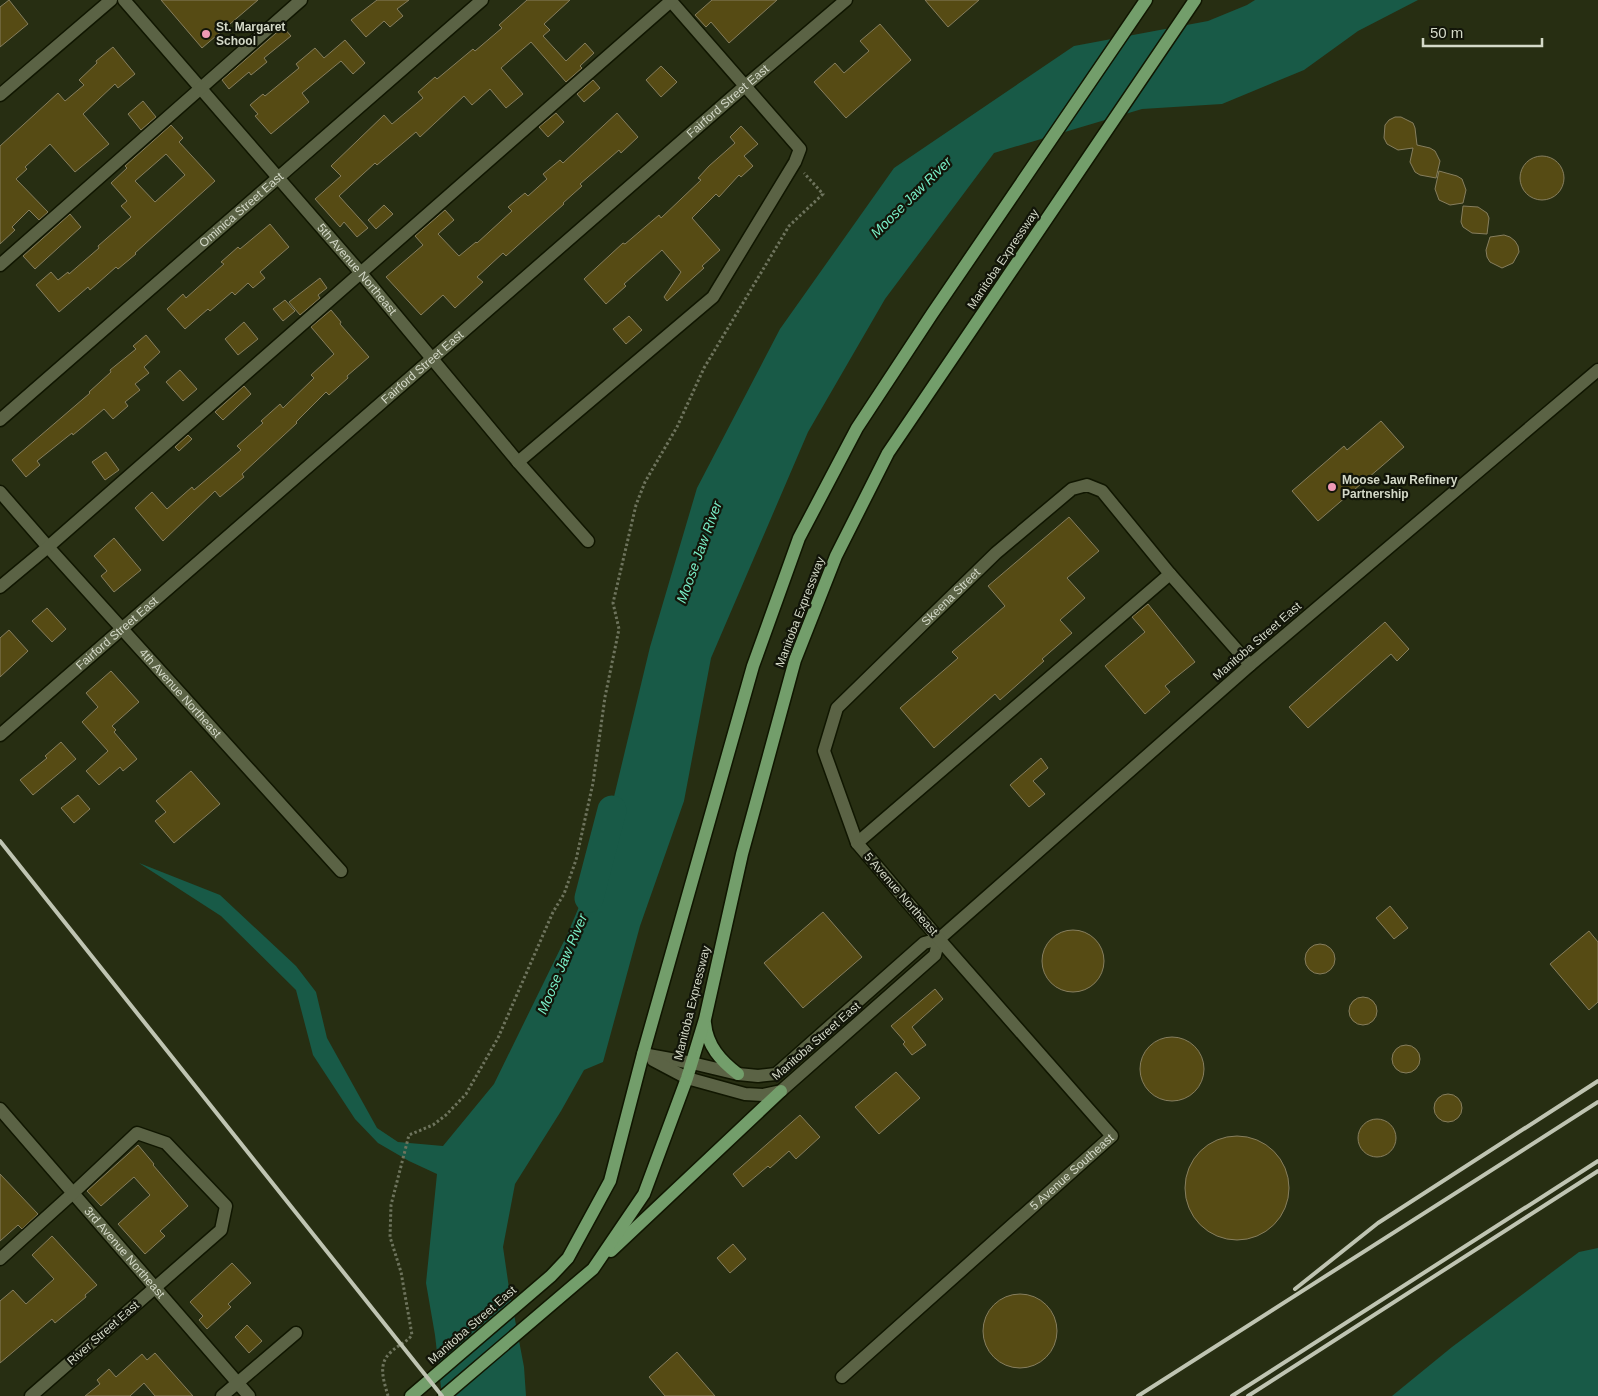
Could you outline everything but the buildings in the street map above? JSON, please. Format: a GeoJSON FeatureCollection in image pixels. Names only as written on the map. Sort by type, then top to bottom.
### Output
{"type":"FeatureCollection","features":[{"type":"Feature","properties":{"kind":"main road","name":"Manitoba Expressway"},"geometry":{"type":"LineString","coordinates":[[444,1396],[593,1269],[644,1194],[687,1078],[705,1019],[742,854],[795,660],[836,556],[888,453],[1195,0]]}},
{"type":"Feature","properties":{"kind":"main road","name":"Manitoba Expressway"},"geometry":{"type":"LineString","coordinates":[[551,1276],[568,1258],[610,1181],[643,1054],[753,666],[799,538],[857,428],[932,314],[1145,1]]}},
{"type":"Feature","properties":{"kind":"main road"},"geometry":{"type":"LineString","coordinates":[[705,1019],[706,1033],[712,1047],[726,1065],[738,1074]]}},
{"type":"Feature","properties":{"kind":"main road"},"geometry":{"type":"LineString","coordinates":[[593,1269],[781,1091]]}},
{"type":"Feature","properties":{"kind":"main road","name":"Manitoba Street East"},"geometry":{"type":"LineString","coordinates":[[411,1396],[551,1276]]}},
{"type":"Feature","properties":{"kind":"street"},"geometry":{"type":"LineString","coordinates":[[0,95],[111,0]]}},
{"type":"Feature","properties":{"kind":"street","name":"5th Avenue Northeast"},"geometry":{"type":"LineString","coordinates":[[124,0],[360,272],[518,462],[588,541]]}},
{"type":"Feature","properties":{"kind":"street"},"geometry":{"type":"LineString","coordinates":[[0,265],[301,0]]}},
{"type":"Feature","properties":{"kind":"street","name":"Ominica Street East"},"geometry":{"type":"LineString","coordinates":[[0,420],[482,0]]}},
{"type":"Feature","properties":{"kind":"street"},"geometry":{"type":"LineString","coordinates":[[0,587],[48,548],[671,0],[800,149],[795,162],[713,297],[518,462]]}},
{"type":"Feature","properties":{"kind":"street","name":"Fairford Street East"},"geometry":{"type":"LineString","coordinates":[[0,735],[846,0]]}},
{"type":"Feature","properties":{"kind":"street","name":"Manitoba Street East"},"geometry":{"type":"LineString","coordinates":[[643,1054],[687,1078],[745,1094],[764,1095],[781,1091],[935,955],[942,942],[1250,665],[1598,370]]}},
{"type":"Feature","properties":{"kind":"street","name":"Skeena Street"},"geometry":{"type":"LineString","coordinates":[[857,843],[824,751],[837,708],[996,552],[1072,488],[1087,485],[1102,491],[1170,574],[1250,665]]}},
{"type":"Feature","properties":{"kind":"street","name":"4th Avenue Northeast"},"geometry":{"type":"LineString","coordinates":[[0,492],[48,548],[341,871]]}},
{"type":"Feature","properties":{"kind":"street"},"geometry":{"type":"LineString","coordinates":[[857,843],[1170,574]]}},
{"type":"Feature","properties":{"kind":"street","name":"5 Avenue Northeast"},"geometry":{"type":"LineString","coordinates":[[857,843],[942,942]]}},
{"type":"Feature","properties":{"kind":"street","name":"Manitoba Street East"},"geometry":{"type":"LineString","coordinates":[[643,1054],[738,1074],[758,1076],[776,1074],[924,943],[942,942]]}},
{"type":"Feature","properties":{"kind":"street","name":"5 Avenue Southeast"},"geometry":{"type":"LineString","coordinates":[[842,1377],[1112,1136],[942,942]]}},
{"type":"Feature","properties":{"kind":"street","name":"3rd Avenue Northeast"},"geometry":{"type":"LineString","coordinates":[[0,1109],[249,1396]]}},
{"type":"Feature","properties":{"kind":"street","name":"River Street East"},"geometry":{"type":"LineString","coordinates":[[31,1396],[221,1230],[226,1206],[166,1143],[137,1133],[72,1194]]}},
{"type":"Feature","properties":{"kind":"street"},"geometry":{"type":"LineString","coordinates":[[0,1259],[72,1194]]}},
{"type":"Feature","properties":{"kind":"street"},"geometry":{"type":"LineString","coordinates":[[222,1396],[296,1333]]}},
{"type":"Feature","properties":{"kind":"path"},"geometry":{"type":"LineString","coordinates":[[388,1396],[382,1371],[384,1361],[391,1352],[407,1341],[412,1334],[401,1272],[390,1236],[391,1205],[409,1134],[433,1125],[446,1115],[466,1094],[498,1038],[554,912],[564,894],[576,860],[593,784],[605,697],[619,629],[613,603],[636,505],[645,482],[677,427],[704,368],[789,226],[823,194],[795,162]]}},
{"type":"Feature","properties":{"kind":"water"},"geometry":{"type":"Polygon","coordinates":[[[1255,0],[1418,0],[1358,31],[1304,70],[1222,104],[1142,109],[994,153],[885,299],[808,432],[711,658],[684,801],[640,926],[603,1062],[584,1070],[561,1111],[515,1184],[503,1247],[524,1367],[526,1396],[442,1396],[435,1335],[426,1283],[437,1174],[409,1161],[378,1143],[355,1119],[313,1055],[296,990],[221,916],[139,863],[220,895],[296,966],[316,992],[327,1038],[377,1128],[398,1142],[443,1146],[494,1084],[568,933],[599,859],[650,647],[697,488],[780,329],[894,168],[1074,46],[1208,21],[1255,0]]]}},
{"type":"Feature","properties":{"kind":"water"},"geometry":{"type":"Polygon","coordinates":[[[1598,1248],[1598,1396],[1392,1396],[1452,1347],[1579,1252],[1598,1248]]]}},
{"type":"Feature","properties":{"kind":"waterway","name":"Moose Jaw River"},"geometry":{"type":"LineString","coordinates":[[589,898],[612,810]]}},
{"type":"Feature","properties":{"kind":"railway"},"geometry":{"type":"LineString","coordinates":[[0,841],[442,1396]]}},
{"type":"Feature","properties":{"kind":"railway"},"geometry":{"type":"LineString","coordinates":[[1295,1289],[1378,1223],[1598,1081]]}},
{"type":"Feature","properties":{"kind":"railway"},"geometry":{"type":"LineString","coordinates":[[1138,1396],[1598,1102]]}},
{"type":"Feature","properties":{"kind":"railway"},"geometry":{"type":"LineString","coordinates":[[1232,1396],[1598,1161]]}},
{"type":"Feature","properties":{"kind":"railway"},"geometry":{"type":"LineString","coordinates":[[1248,1396],[1598,1171]]}},
{"type":"Feature","properties":{"kind":"place","name":"St. Margaret School"},"geometry":{"type":"Point","coordinates":[206,34]}},
{"type":"Feature","properties":{"kind":"place","name":"Moose Jaw Refinery Partnership"},"geometry":{"type":"Point","coordinates":[1332,487]}}]}
